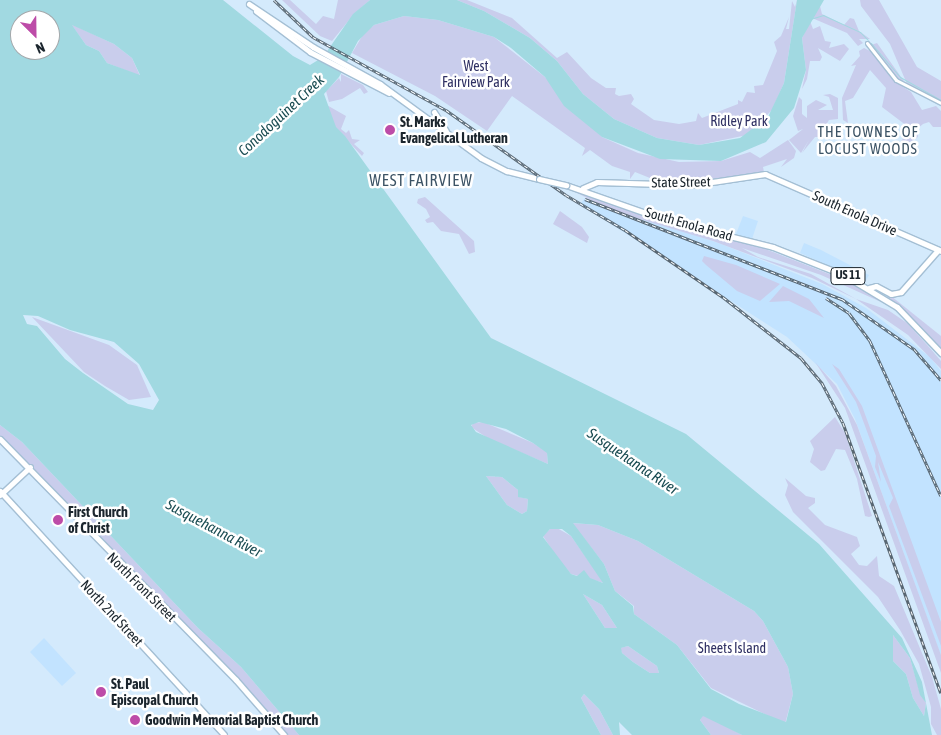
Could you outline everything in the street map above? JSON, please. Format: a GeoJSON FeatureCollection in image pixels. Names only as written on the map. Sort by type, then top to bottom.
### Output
{"type":"FeatureCollection","features":[{"type":"Feature","properties":{"kind":"main road","name":"US 11"},"geometry":{"type":"LineString","coordinates":[[244,0],[250,4]]}},
{"type":"Feature","properties":{"kind":"main road","name":"South Enola Road"},"geometry":{"type":"LineString","coordinates":[[250,4],[322,52],[347,65],[400,98],[494,165],[539,179],[581,188],[669,221],[780,250],[869,288],[903,312],[941,353]]}},
{"type":"Feature","properties":{"kind":"main road","name":"South Enola Road"},"geometry":{"type":"LineString","coordinates":[[250,4],[294,41],[320,58],[400,98]]}},
{"type":"Feature","properties":{"kind":"main road"},"geometry":{"type":"LineString","coordinates":[[434,112],[448,133]]}},
{"type":"Feature","properties":{"kind":"main road","name":"State Street"},"geometry":{"type":"LineString","coordinates":[[581,188],[593,184],[692,185],[769,175]]}},
{"type":"Feature","properties":{"kind":"main road","name":"South Enola Drive"},"geometry":{"type":"LineString","coordinates":[[769,175],[939,251]]}},
{"type":"Feature","properties":{"kind":"main road"},"geometry":{"type":"LineString","coordinates":[[589,191],[593,184]]}},
{"type":"Feature","properties":{"kind":"main road"},"geometry":{"type":"LineString","coordinates":[[869,288],[876,286],[895,294],[907,288],[939,251]]}},
{"type":"Feature","properties":{"kind":"main road","name":"North Front Street"},"geometry":{"type":"LineString","coordinates":[[0,439],[30,467],[121,566],[236,680],[284,735]]}},
{"type":"Feature","properties":{"kind":"main road"},"geometry":{"type":"LineString","coordinates":[[1,493],[30,467]]}},
{"type":"Feature","properties":{"kind":"main road","name":"North 2nd Street"},"geometry":{"type":"LineString","coordinates":[[1,493],[224,735]]}},
{"type":"Feature","properties":{"kind":"street"},"geometry":{"type":"LineString","coordinates":[[867,43],[896,80],[941,103]]}},
{"type":"Feature","properties":{"kind":"street"},"geometry":{"type":"LineString","coordinates":[[425,116],[434,112]]}},
{"type":"Feature","properties":{"kind":"shaded area"},"geometry":{"type":"Polygon","coordinates":[[[585,198],[721,244],[822,284],[866,308],[930,357],[941,371],[941,656],[855,419],[837,384],[787,337],[580,204],[585,198]]]}},
{"type":"Feature","properties":{"kind":"shaded area"},"geometry":{"type":"Polygon","coordinates":[[[743,216],[758,221],[752,239],[736,234],[743,216]]]}},
{"type":"Feature","properties":{"kind":"shaded area"},"geometry":{"type":"Polygon","coordinates":[[[804,243],[869,275],[865,282],[800,253],[804,243]]]}},
{"type":"Feature","properties":{"kind":"shaded area"},"geometry":{"type":"Polygon","coordinates":[[[44,638],[76,673],[62,686],[30,652],[44,638]]]}},
{"type":"Feature","properties":{"kind":"green space"},"geometry":{"type":"Polygon","coordinates":[[[282,0],[290,0],[316,24],[323,16],[334,19],[338,0],[370,0],[354,14],[332,41],[320,36],[282,0]]]}},
{"type":"Feature","properties":{"kind":"green space","name":"Ridley Park"},"geometry":{"type":"Polygon","coordinates":[[[457,0],[467,0],[512,18],[557,58],[567,52],[591,78],[606,88],[616,88],[615,94],[619,96],[631,94],[634,99],[631,104],[654,120],[679,124],[696,121],[698,113],[702,118],[738,104],[738,100],[742,102],[747,92],[755,93],[754,86],[763,85],[777,51],[774,42],[781,36],[789,17],[786,29],[789,29],[792,1],[795,7],[797,0],[784,83],[772,110],[747,135],[699,145],[657,138],[614,119],[583,94],[557,61],[530,38],[484,11],[457,0]]]}},
{"type":"Feature","properties":{"kind":"green space"},"geometry":{"type":"Polygon","coordinates":[[[860,0],[879,0],[917,67],[941,81],[941,101],[907,84],[890,44],[861,6],[860,0]]]}},
{"type":"Feature","properties":{"kind":"green space"},"geometry":{"type":"Polygon","coordinates":[[[820,6],[822,14],[844,25],[850,18],[854,19],[859,31],[870,39],[859,39],[863,43],[858,46],[847,33],[812,18],[820,6]]]}},
{"type":"Feature","properties":{"kind":"green space","name":"West Fairview Park"},"geometry":{"type":"Polygon","coordinates":[[[404,16],[438,20],[494,37],[545,77],[602,137],[638,153],[679,162],[721,161],[750,152],[760,158],[788,140],[796,151],[794,158],[781,167],[787,159],[763,167],[764,172],[716,181],[709,178],[708,182],[657,181],[657,176],[650,178],[635,172],[630,179],[630,172],[612,166],[590,150],[582,156],[585,148],[512,96],[487,131],[435,96],[352,53],[364,33],[374,25],[404,16]]]}},
{"type":"Feature","properties":{"kind":"green space"},"geometry":{"type":"Polygon","coordinates":[[[810,21],[813,29],[820,26],[825,41],[831,42],[829,48],[844,44],[849,49],[840,61],[818,48],[822,57],[820,61],[810,61],[807,79],[802,89],[806,70],[802,38],[810,21]]]}},
{"type":"Feature","properties":{"kind":"green space"},"geometry":{"type":"Polygon","coordinates":[[[71,24],[114,44],[132,58],[140,76],[107,63],[99,51],[86,45],[71,24]]]}},
{"type":"Feature","properties":{"kind":"green space"},"geometry":{"type":"Polygon","coordinates":[[[877,43],[906,84],[886,69],[894,81],[911,92],[922,110],[936,106],[941,111],[941,127],[933,127],[929,122],[923,124],[917,129],[918,137],[892,153],[886,149],[893,151],[911,129],[882,107],[886,88],[870,70],[853,98],[845,101],[848,123],[843,120],[842,98],[856,65],[851,66],[860,56],[859,51],[864,48],[870,51],[871,45],[877,43]]]}},
{"type":"Feature","properties":{"kind":"green space"},"geometry":{"type":"Polygon","coordinates":[[[341,74],[363,85],[368,92],[364,94],[360,88],[342,99],[329,102],[326,91],[339,78],[341,82],[341,74]]]}},
{"type":"Feature","properties":{"kind":"green space"},"geometry":{"type":"Polygon","coordinates":[[[830,94],[838,98],[838,119],[829,120],[824,128],[827,130],[820,137],[815,137],[802,153],[809,140],[801,153],[789,140],[803,129],[798,131],[793,116],[799,97],[802,100],[802,114],[807,118],[807,106],[816,100],[827,105],[818,110],[833,110],[829,97],[823,95],[830,94]]]}},
{"type":"Feature","properties":{"kind":"green space"},"geometry":{"type":"Polygon","coordinates":[[[325,104],[346,116],[341,129],[346,133],[349,130],[352,139],[360,140],[354,144],[364,153],[362,156],[335,127],[325,104]]]}},
{"type":"Feature","properties":{"kind":"green space"},"geometry":{"type":"Polygon","coordinates":[[[567,188],[657,221],[763,248],[852,283],[881,302],[821,275],[742,248],[758,257],[811,274],[856,299],[812,278],[713,241],[613,211],[567,188]]]}},
{"type":"Feature","properties":{"kind":"green space"},"geometry":{"type":"Polygon","coordinates":[[[425,197],[474,241],[475,252],[469,254],[459,234],[441,231],[433,222],[427,223],[425,220],[430,217],[426,209],[417,203],[418,199],[425,197]]]}},
{"type":"Feature","properties":{"kind":"green space"},"geometry":{"type":"Polygon","coordinates":[[[560,211],[582,227],[589,237],[587,243],[553,224],[560,211]]]}},
{"type":"Feature","properties":{"kind":"green space"},"geometry":{"type":"Polygon","coordinates":[[[704,256],[736,265],[780,284],[760,301],[737,291],[702,261],[704,256]]]}},
{"type":"Feature","properties":{"kind":"green space"},"geometry":{"type":"Polygon","coordinates":[[[783,286],[809,299],[824,318],[789,301],[769,302],[783,286]]]}},
{"type":"Feature","properties":{"kind":"green space"},"geometry":{"type":"Polygon","coordinates":[[[891,296],[941,336],[941,348],[887,297],[891,296]]]}},
{"type":"Feature","properties":{"kind":"green space"},"geometry":{"type":"Polygon","coordinates":[[[856,299],[888,310],[907,323],[941,361],[941,369],[908,335],[856,299]]]}},
{"type":"Feature","properties":{"kind":"green space"},"geometry":{"type":"Polygon","coordinates":[[[32,317],[109,345],[137,365],[151,397],[129,400],[84,372],[32,317]]]}},
{"type":"Feature","properties":{"kind":"green space"},"geometry":{"type":"Polygon","coordinates":[[[815,362],[836,386],[857,425],[941,655],[941,673],[845,408],[815,362]]]}},
{"type":"Feature","properties":{"kind":"green space"},"geometry":{"type":"Polygon","coordinates":[[[832,364],[839,369],[862,406],[941,622],[941,646],[889,506],[893,498],[878,462],[881,482],[875,467],[876,456],[856,402],[832,364]]]}},
{"type":"Feature","properties":{"kind":"green space"},"geometry":{"type":"Polygon","coordinates":[[[835,417],[845,433],[872,516],[865,516],[857,479],[845,450],[836,449],[825,470],[821,471],[810,462],[814,449],[810,441],[835,417]]]}},
{"type":"Feature","properties":{"kind":"green space"},"geometry":{"type":"Polygon","coordinates":[[[483,422],[533,443],[547,452],[548,464],[489,439],[471,427],[473,423],[483,422]]]}},
{"type":"Feature","properties":{"kind":"green space"},"geometry":{"type":"Polygon","coordinates":[[[0,425],[22,442],[198,628],[241,667],[299,735],[286,735],[0,436],[0,425]]]}},
{"type":"Feature","properties":{"kind":"green space"},"geometry":{"type":"Polygon","coordinates":[[[486,476],[502,477],[518,490],[520,497],[528,499],[527,511],[522,514],[507,505],[486,476]]]}},
{"type":"Feature","properties":{"kind":"green space"},"geometry":{"type":"Polygon","coordinates":[[[785,478],[806,496],[815,498],[815,503],[808,508],[825,525],[857,537],[860,546],[851,554],[859,565],[867,566],[877,556],[879,576],[894,586],[932,677],[941,709],[941,735],[937,735],[931,724],[931,707],[919,664],[900,630],[878,597],[793,512],[785,495],[788,485],[785,478]]]}},
{"type":"Feature","properties":{"kind":"green space","name":"Sheets Island"},"geometry":{"type":"Polygon","coordinates":[[[572,523],[598,525],[638,541],[754,611],[763,621],[788,667],[793,694],[785,724],[711,688],[677,645],[634,614],[634,606],[615,591],[604,564],[572,523]]]}},
{"type":"Feature","properties":{"kind":"green space"},"geometry":{"type":"Polygon","coordinates":[[[557,528],[571,536],[604,583],[571,574],[558,559],[543,536],[550,529],[557,528]]]}},
{"type":"Feature","properties":{"kind":"green space"},"geometry":{"type":"Polygon","coordinates":[[[583,594],[602,605],[617,628],[605,628],[583,594]]]}},
{"type":"Feature","properties":{"kind":"green space"},"geometry":{"type":"Polygon","coordinates":[[[893,635],[910,658],[920,693],[926,703],[924,716],[913,698],[906,674],[893,661],[893,635]]]}},
{"type":"Feature","properties":{"kind":"green space"},"geometry":{"type":"Polygon","coordinates":[[[628,646],[657,666],[659,673],[650,673],[622,653],[620,648],[628,646]]]}},
{"type":"Feature","properties":{"kind":"green space"},"geometry":{"type":"Polygon","coordinates":[[[584,694],[599,709],[613,735],[601,735],[581,698],[584,694]]]}},
{"type":"Feature","properties":{"kind":"green space"},"geometry":{"type":"Polygon","coordinates":[[[703,715],[742,735],[711,735],[700,720],[703,715]]]}},
{"type":"Feature","properties":{"kind":"water"},"geometry":{"type":"Polygon","coordinates":[[[0,0],[223,0],[293,56],[310,65],[323,57],[353,14],[370,0],[457,0],[484,11],[530,38],[557,61],[583,94],[614,119],[657,138],[699,145],[740,138],[768,117],[784,83],[797,0],[824,0],[802,38],[806,70],[794,108],[766,142],[721,161],[660,159],[602,137],[564,106],[545,77],[511,48],[494,37],[438,20],[404,16],[374,25],[358,41],[339,77],[324,94],[336,127],[345,136],[491,338],[686,434],[819,544],[902,638],[922,682],[926,703],[932,735],[742,735],[703,716],[700,720],[711,735],[632,735],[619,722],[620,735],[613,735],[599,709],[584,694],[581,698],[601,735],[299,735],[241,667],[198,628],[22,442],[0,425],[0,0]],[[72,25],[86,45],[99,51],[107,63],[140,75],[132,58],[114,44],[72,25]],[[23,315],[27,324],[37,326],[65,359],[83,373],[128,404],[153,410],[159,400],[139,364],[114,342],[70,330],[38,316],[23,315]],[[479,422],[471,425],[476,432],[548,464],[547,453],[533,443],[506,429],[479,422]],[[486,476],[507,505],[522,514],[527,511],[528,499],[518,497],[518,490],[502,477],[486,476]],[[573,523],[604,564],[615,591],[633,606],[634,614],[677,645],[711,689],[739,704],[786,722],[793,694],[788,667],[763,621],[754,611],[638,541],[598,525],[573,523]],[[550,529],[543,537],[571,574],[577,576],[584,570],[590,578],[603,583],[571,536],[562,529],[550,529]],[[583,594],[605,628],[617,628],[602,605],[583,594]],[[893,635],[893,661],[906,674],[913,698],[924,716],[926,703],[920,695],[910,658],[893,635]],[[628,646],[621,648],[622,653],[633,662],[650,673],[659,673],[657,666],[628,646]]]}},
{"type":"Feature","properties":{"kind":"waterway"},"geometry":{"type":"LineString","coordinates":[[810,19],[823,15],[860,32],[868,40]]}},
{"type":"Feature","properties":{"kind":"waterway"},"geometry":{"type":"LineString","coordinates":[[871,43],[900,77],[941,100]]}},
{"type":"Feature","properties":{"kind":"railway"},"geometry":{"type":"LineString","coordinates":[[274,0],[313,37],[446,110],[566,195],[625,230],[723,297],[801,358],[822,383],[843,423],[941,693]]}},
{"type":"Feature","properties":{"kind":"railway"},"geometry":{"type":"LineString","coordinates":[[585,199],[842,299],[914,349],[941,380]]}},
{"type":"Feature","properties":{"kind":"railway"},"geometry":{"type":"LineString","coordinates":[[826,298],[849,313],[870,341],[941,496]]}},
{"type":"Feature","properties":{"kind":"place","name":"St. Marks Evangelical Lutheran"},"geometry":{"type":"Point","coordinates":[390,130]}},
{"type":"Feature","properties":{"kind":"place","name":"First Church of Christ"},"geometry":{"type":"Point","coordinates":[58,520]}},
{"type":"Feature","properties":{"kind":"place","name":"St. Paul Episcopal Church"},"geometry":{"type":"Point","coordinates":[101,692]}},
{"type":"Feature","properties":{"kind":"place","name":"Goodwin Memorial Baptist Church"},"geometry":{"type":"Point","coordinates":[135,720]}},
{"type":"Feature","properties":{"kind":"district","name":"THE TOWNES OF LOCUST WOODS"},"geometry":{"type":"Point","coordinates":[868,140]}},
{"type":"Feature","properties":{"kind":"district","name":"WEST FAIRVIEW"},"geometry":{"type":"Point","coordinates":[421,180]}},
{"type":"Feature","properties":{"kind":"water label","name":"Conodoguinet Creek"},"geometry":{"type":"Point","coordinates":[281,115]}},
{"type":"Feature","properties":{"kind":"water label","name":"Susquehanna River"},"geometry":{"type":"Point","coordinates":[633,461]}},
{"type":"Feature","properties":{"kind":"water label","name":"Susquehanna River"},"geometry":{"type":"Point","coordinates":[214,528]}}]}
